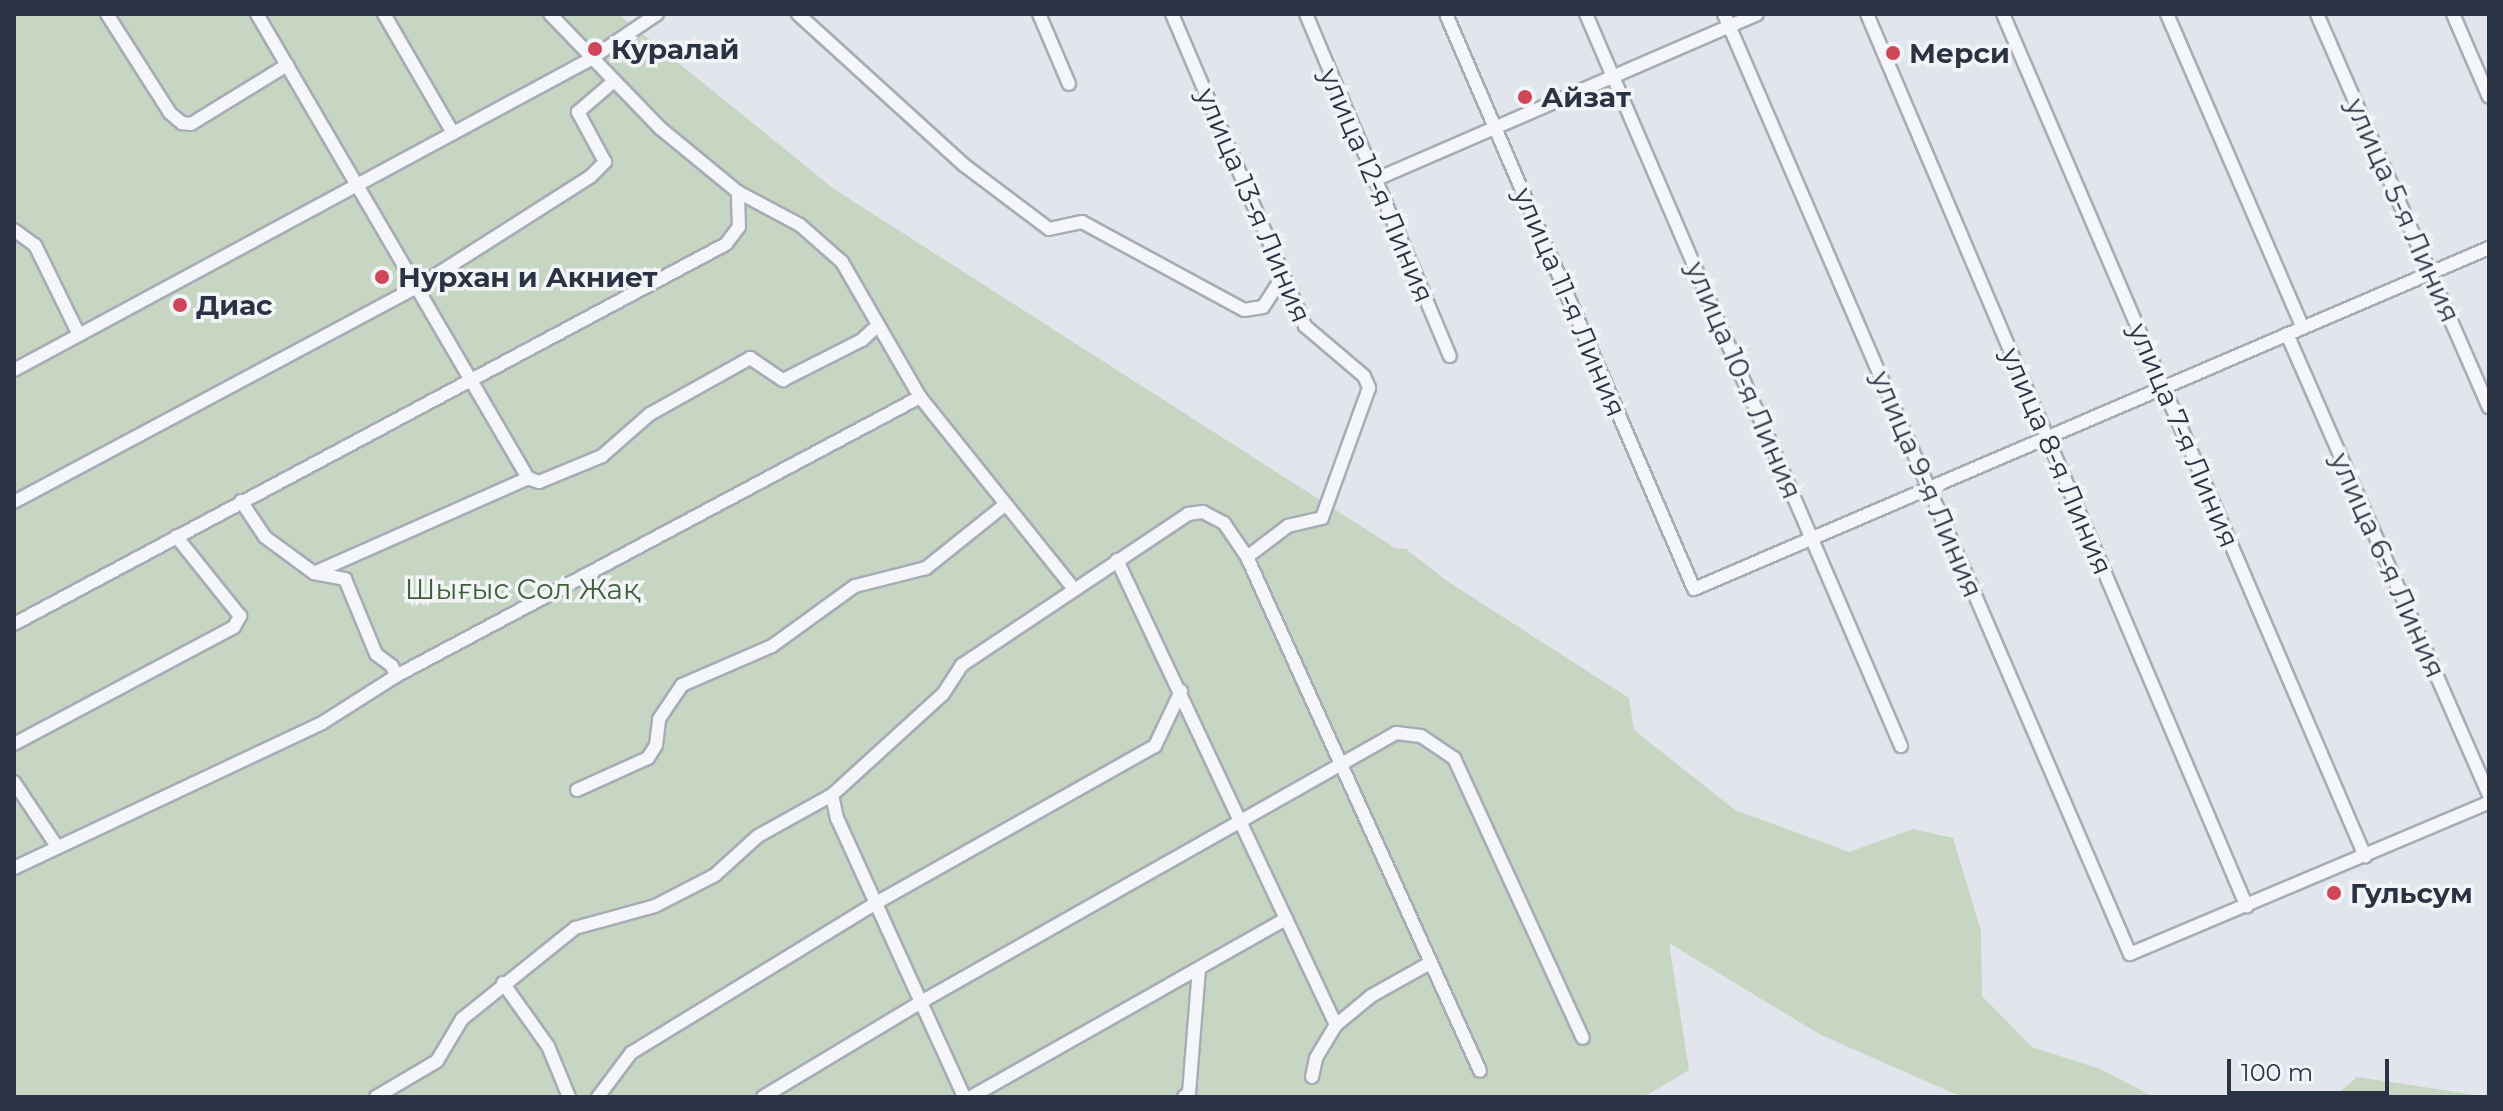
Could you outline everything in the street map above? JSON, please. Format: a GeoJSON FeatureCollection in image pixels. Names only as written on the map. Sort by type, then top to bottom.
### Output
{"type":"FeatureCollection","features":[{"type":"Feature","properties":{"kind":"street"},"geometry":{"type":"LineString","coordinates":[[107,14],[170,113],[182,123],[191,124],[287,65]]}},
{"type":"Feature","properties":{"kind":"street"},"geometry":{"type":"LineString","coordinates":[[257,14],[528,478],[539,482],[602,456],[650,414],[750,358],[783,380],[862,340],[878,325]]}},
{"type":"Feature","properties":{"kind":"street"},"geometry":{"type":"LineString","coordinates":[[384,14],[453,133]]}},
{"type":"Feature","properties":{"kind":"street"},"geometry":{"type":"LineString","coordinates":[[550,14],[589,60],[738,192],[800,225],[842,262],[920,397],[1072,587]]}},
{"type":"Feature","properties":{"kind":"street"},"geometry":{"type":"LineString","coordinates":[[14,370],[589,60],[657,14]]}},
{"type":"Feature","properties":{"kind":"street"},"geometry":{"type":"LineString","coordinates":[[798,14],[964,165],[1049,229],[1082,222],[1244,310],[1263,307],[1283,276]]}},
{"type":"Feature","properties":{"kind":"street"},"geometry":{"type":"LineString","coordinates":[[1039,14],[1069,84]]}},
{"type":"Feature","properties":{"kind":"street","name":"улица 13-я Линия"},"geometry":{"type":"LineString","coordinates":[[1172,14],[1309,333],[1364,376],[1369,388],[1322,518],[1278,531],[1247,557]]}},
{"type":"Feature","properties":{"kind":"street","name":"улица 12-я Линия"},"geometry":{"type":"LineString","coordinates":[[1306,14],[1450,356]]}},
{"type":"Feature","properties":{"kind":"street","name":"улица 11-я Линия"},"geometry":{"type":"LineString","coordinates":[[1446,14],[1694,589],[1813,539]]}},
{"type":"Feature","properties":{"kind":"street","name":"улица 10-я Линия"},"geometry":{"type":"LineString","coordinates":[[1586,14],[1901,746]]}},
{"type":"Feature","properties":{"kind":"street"},"geometry":{"type":"LineString","coordinates":[[1374,180],[1613,77],[1727,20],[1757,14]]}},
{"type":"Feature","properties":{"kind":"street","name":"улица 8-я Линия"},"geometry":{"type":"LineString","coordinates":[[1867,14],[2247,907]]}},
{"type":"Feature","properties":{"kind":"street","name":"улица 7-я Линия"},"geometry":{"type":"LineString","coordinates":[[2003,14],[2365,856]]}},
{"type":"Feature","properties":{"kind":"street"},"geometry":{"type":"LineString","coordinates":[[2167,14],[2303,328]]}},
{"type":"Feature","properties":{"kind":"street","name":"улица 5-я Линия"},"geometry":{"type":"LineString","coordinates":[[2317,14],[2489,407]]}},
{"type":"Feature","properties":{"kind":"street"},"geometry":{"type":"LineString","coordinates":[[2453,14],[2489,97]]}},
{"type":"Feature","properties":{"kind":"street","name":"улица 9-я Линия"},"geometry":{"type":"LineString","coordinates":[[1727,20],[2130,954],[2247,907]]}},
{"type":"Feature","properties":{"kind":"street"},"geometry":{"type":"LineString","coordinates":[[14,502],[417,287],[521,224],[605,162],[578,112],[613,82]]}},
{"type":"Feature","properties":{"kind":"street"},"geometry":{"type":"LineString","coordinates":[[14,624],[726,244],[739,227],[738,192]]}},
{"type":"Feature","properties":{"kind":"street"},"geometry":{"type":"LineString","coordinates":[[14,230],[35,245],[79,335]]}},
{"type":"Feature","properties":{"kind":"street"},"geometry":{"type":"LineString","coordinates":[[1813,539],[2489,248]]}},
{"type":"Feature","properties":{"kind":"street","name":"улица 6-я Линия"},"geometry":{"type":"LineString","coordinates":[[2287,334],[2489,795]]}},
{"type":"Feature","properties":{"kind":"street"},"geometry":{"type":"LineString","coordinates":[[14,868],[56,845],[322,723],[396,676],[920,397]]}},
{"type":"Feature","properties":{"kind":"street"},"geometry":{"type":"LineString","coordinates":[[314,573],[528,478]]}},
{"type":"Feature","properties":{"kind":"street"},"geometry":{"type":"LineString","coordinates":[[241,501],[265,537],[314,573],[345,579],[376,654],[392,666],[396,676]]}},
{"type":"Feature","properties":{"kind":"street"},"geometry":{"type":"LineString","coordinates":[[577,790],[648,758],[656,745],[659,719],[682,685],[772,646],[855,586],[926,568],[1006,504]]}},
{"type":"Feature","properties":{"kind":"street"},"geometry":{"type":"LineString","coordinates":[[376,1097],[416,1078],[437,1061],[462,1019],[575,928],[655,906],[715,875],[758,836],[832,795],[943,694],[962,665],[1072,587],[1188,514],[1203,512],[1224,523],[1247,557],[1428,964],[1480,1071]]}},
{"type":"Feature","properties":{"kind":"street"},"geometry":{"type":"LineString","coordinates":[[14,744],[234,627],[240,616],[176,536]]}},
{"type":"Feature","properties":{"kind":"street"},"geometry":{"type":"LineString","coordinates":[[1117,560],[1336,1025]]}},
{"type":"Feature","properties":{"kind":"street"},"geometry":{"type":"LineString","coordinates":[[598,1097],[631,1053],[876,903],[1155,746],[1181,691]]}},
{"type":"Feature","properties":{"kind":"street"},"geometry":{"type":"LineString","coordinates":[[763,1097],[921,1002],[1396,733],[1429,739],[1454,758],[1583,1038]]}},
{"type":"Feature","properties":{"kind":"street"},"geometry":{"type":"LineString","coordinates":[[14,782],[56,845]]}},
{"type":"Feature","properties":{"kind":"street"},"geometry":{"type":"LineString","coordinates":[[832,795],[876,903],[964,1097]]}},
{"type":"Feature","properties":{"kind":"street"},"geometry":{"type":"LineString","coordinates":[[2247,907],[2489,802]]}},
{"type":"Feature","properties":{"kind":"street"},"geometry":{"type":"LineString","coordinates":[[971,1097],[1286,919]]}},
{"type":"Feature","properties":{"kind":"street"},"geometry":{"type":"LineString","coordinates":[[1312,1077],[1316,1058],[1336,1025],[1371,996],[1428,964]]}},
{"type":"Feature","properties":{"kind":"street"},"geometry":{"type":"LineString","coordinates":[[1184,1097],[1189,1093],[1199,968]]}},
{"type":"Feature","properties":{"kind":"street"},"geometry":{"type":"LineString","coordinates":[[503,983],[548,1046],[569,1097]]}},
{"type":"Feature","properties":{"kind":"green space","name":"Шығыс Сол Жақ"},"geometry":{"type":"Polygon","coordinates":[[[14,14],[618,14],[834,189],[1395,548],[1406,549],[1447,581],[1629,698],[1634,730],[1735,810],[1849,852],[1913,829],[1953,838],[1981,931],[1982,996],[2032,1047],[2100,1069],[2154,1097],[1962,1097],[1821,1035],[1669,943],[1689,1070],[1644,1097],[14,1097],[14,14]]]}},
{"type":"Feature","properties":{"kind":"green space"},"geometry":{"type":"Polygon","coordinates":[[[2357,1077],[2489,1097],[2334,1097],[2357,1077]]]}},
{"type":"Feature","properties":{"kind":"place","name":"Куралай"},"geometry":{"type":"Point","coordinates":[595,49]}},
{"type":"Feature","properties":{"kind":"place","name":"Мерси"},"geometry":{"type":"Point","coordinates":[1893,53]}},
{"type":"Feature","properties":{"kind":"place","name":"Айзат"},"geometry":{"type":"Point","coordinates":[1525,97]}},
{"type":"Feature","properties":{"kind":"place","name":"Нурхан и Акниет"},"geometry":{"type":"Point","coordinates":[382,277]}},
{"type":"Feature","properties":{"kind":"place","name":"Диас"},"geometry":{"type":"Point","coordinates":[180,305]}},
{"type":"Feature","properties":{"kind":"place","name":"Гульсум"},"geometry":{"type":"Point","coordinates":[2334,893]}}]}
